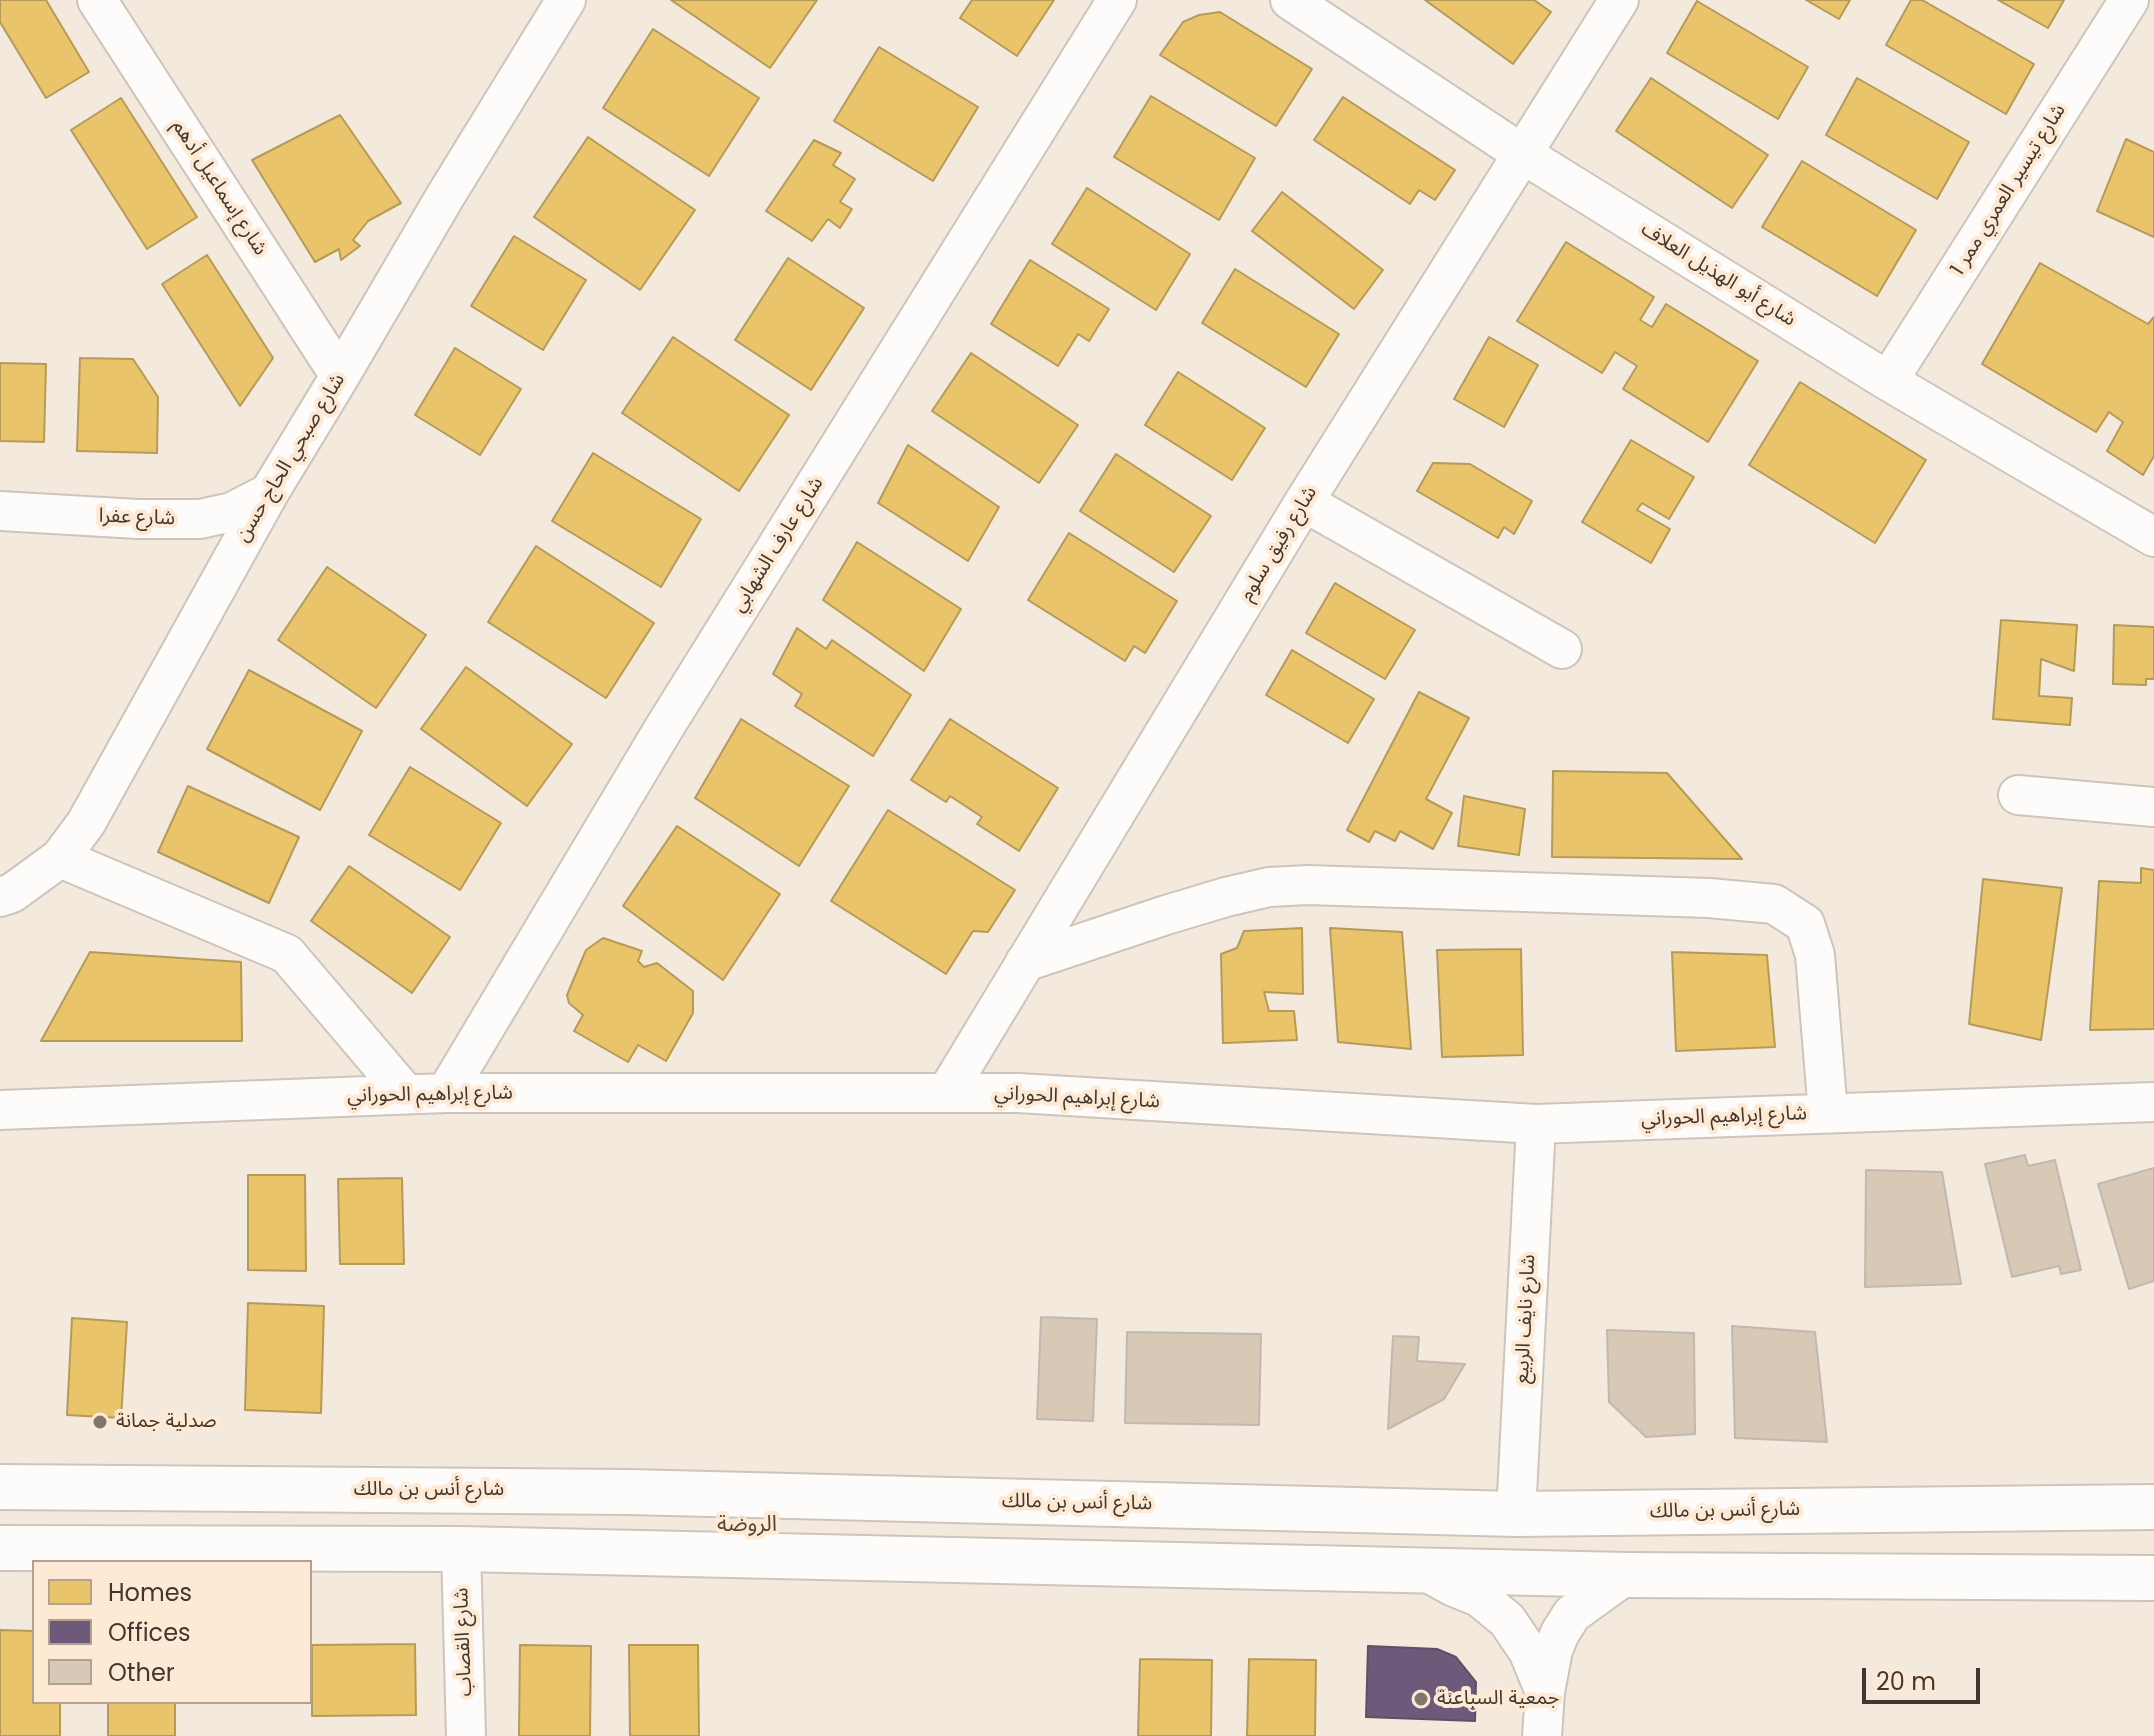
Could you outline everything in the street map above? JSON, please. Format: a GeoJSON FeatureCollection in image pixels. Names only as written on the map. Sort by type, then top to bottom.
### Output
{"type":"FeatureCollection","features":[{"type":"Feature","properties":{"kind":"main road","name":"شارع أنس بن مالك"},"geometry":{"type":"LineString","coordinates":[[0,1487],[629,1492],[1516,1514],[2154,1507]]}},
{"type":"Feature","properties":{"kind":"main road"},"geometry":{"type":"LineString","coordinates":[[0,1548],[461,1549],[1626,1575],[2154,1578]]}},
{"type":"Feature","properties":{"kind":"street","name":"شارع إسماعيل أدهم"},"geometry":{"type":"LineString","coordinates":[[97,0],[340,376]]}},
{"type":"Feature","properties":{"kind":"street","name":"شارع صبحي الحاج حسن"},"geometry":{"type":"LineString","coordinates":[[0,897],[12,893],[60,858],[86,823],[269,493],[566,0]]}},
{"type":"Feature","properties":{"kind":"street","name":"شارع عارف الشهابي"},"geometry":{"type":"LineString","coordinates":[[446,1093],[664,728],[1117,0]]}},
{"type":"Feature","properties":{"kind":"street","name":"شارع أبو الهذيل العلاف"},"geometry":{"type":"LineString","coordinates":[[1290,0],[1521,153],[1888,381],[2154,537]]}},
{"type":"Feature","properties":{"kind":"street","name":"شارع رفيق سلوم"},"geometry":{"type":"LineString","coordinates":[[947,1092],[1304,502],[1619,0]]}},
{"type":"Feature","properties":{"kind":"street","name":"شارع تيسير العمري ممر 1"},"geometry":{"type":"LineString","coordinates":[[1888,381],[2129,0]]}},
{"type":"Feature","properties":{"kind":"street","name":"شارع عفرا"},"geometry":{"type":"LineString","coordinates":[[0,511],[138,519],[200,519],[232,512],[269,493]]}},
{"type":"Feature","properties":{"kind":"street"},"geometry":{"type":"LineString","coordinates":[[1304,502],[1562,649]]}},
{"type":"Feature","properties":{"kind":"street"},"geometry":{"type":"LineString","coordinates":[[2018,795],[2154,807]]}},
{"type":"Feature","properties":{"kind":"street"},"geometry":{"type":"LineString","coordinates":[[60,858],[287,954],[406,1094]]}},
{"type":"Feature","properties":{"kind":"street"},"geometry":{"type":"LineString","coordinates":[[1025,962],[1166,915],[1269,887],[1308,885],[1663,896],[1774,904],[1805,924],[1815,955],[1828,1113]]}},
{"type":"Feature","properties":{"kind":"street","name":"شارع إبراهيم الحوراني"},"geometry":{"type":"LineString","coordinates":[[0,1110],[446,1093],[947,1092],[1018,1093],[1536,1124],[2154,1102]]}},
{"type":"Feature","properties":{"kind":"street","name":"شارع نايف الربيع"},"geometry":{"type":"LineString","coordinates":[[1516,1514],[1536,1124]]}},
{"type":"Feature","properties":{"kind":"street","name":"شارع القصاب"},"geometry":{"type":"LineString","coordinates":[[461,1549],[466,1736]]}},
{"type":"Feature","properties":{"kind":"street"},"geometry":{"type":"LineString","coordinates":[[1421,1569],[1479,1597],[1507,1620],[1528,1651],[1545,1692]]}},
{"type":"Feature","properties":{"kind":"street"},"geometry":{"type":"LineString","coordinates":[[1542,1736],[1545,1692],[1556,1642],[1572,1614],[1626,1575]]}},
{"type":"Feature","properties":{"kind":"building: Homes"},"geometry":{"type":"Polygon","coordinates":[[[0,0],[46,0],[89,72],[46,98],[0,22],[0,0]]]}},
{"type":"Feature","properties":{"kind":"building: Homes"},"geometry":{"type":"Polygon","coordinates":[[[671,0],[817,0],[770,68],[671,0]]]}},
{"type":"Feature","properties":{"kind":"building: Homes"},"geometry":{"type":"Polygon","coordinates":[[[972,0],[1054,0],[1017,56],[960,18],[972,0]]]}},
{"type":"Feature","properties":{"kind":"building: Homes"},"geometry":{"type":"Polygon","coordinates":[[[1425,0],[1534,0],[1551,12],[1513,64],[1425,0]]]}},
{"type":"Feature","properties":{"kind":"building: Homes"},"geometry":{"type":"Polygon","coordinates":[[[1806,0],[1850,0],[1839,19],[1806,0]]]}},
{"type":"Feature","properties":{"kind":"building: Homes"},"geometry":{"type":"Polygon","coordinates":[[[1911,0],[1922,0],[2034,64],[2006,114],[1886,45],[1911,0]]]}},
{"type":"Feature","properties":{"kind":"building: Homes"},"geometry":{"type":"Polygon","coordinates":[[[1998,0],[2064,0],[2048,28],[1998,0]]]}},
{"type":"Feature","properties":{"kind":"building: Homes"},"geometry":{"type":"Polygon","coordinates":[[[1697,1],[1808,67],[1778,119],[1667,53],[1697,1]]]}},
{"type":"Feature","properties":{"kind":"building: Homes"},"geometry":{"type":"Polygon","coordinates":[[[1220,12],[1312,69],[1276,126],[1160,55],[1183,22],[1199,15],[1220,12]]]}},
{"type":"Feature","properties":{"kind":"building: Homes"},"geometry":{"type":"Polygon","coordinates":[[[653,29],[759,98],[709,176],[603,108],[653,29]]]}},
{"type":"Feature","properties":{"kind":"building: Homes"},"geometry":{"type":"Polygon","coordinates":[[[879,47],[978,107],[933,181],[834,121],[879,47]]]}},
{"type":"Feature","properties":{"kind":"building: Homes"},"geometry":{"type":"Polygon","coordinates":[[[1651,78],[1768,155],[1732,208],[1616,131],[1651,78]]]}},
{"type":"Feature","properties":{"kind":"building: Homes"},"geometry":{"type":"Polygon","coordinates":[[[1857,78],[1969,142],[1937,199],[1826,135],[1857,78]]]}},
{"type":"Feature","properties":{"kind":"building: Homes"},"geometry":{"type":"Polygon","coordinates":[[[1151,96],[1255,158],[1219,220],[1114,157],[1151,96]]]}},
{"type":"Feature","properties":{"kind":"building: Homes"},"geometry":{"type":"Polygon","coordinates":[[[1343,97],[1455,170],[1435,200],[1419,190],[1410,204],[1314,140],[1343,97]]]}},
{"type":"Feature","properties":{"kind":"building: Homes"},"geometry":{"type":"Polygon","coordinates":[[[121,98],[197,217],[147,249],[71,130],[121,98]]]}},
{"type":"Feature","properties":{"kind":"building: Homes"},"geometry":{"type":"Polygon","coordinates":[[[340,115],[401,203],[368,221],[353,240],[360,246],[341,260],[339,249],[315,262],[252,160],[340,115]]]}},
{"type":"Feature","properties":{"kind":"building: Homes"},"geometry":{"type":"Polygon","coordinates":[[[588,137],[695,210],[640,290],[534,217],[588,137]]]}},
{"type":"Feature","properties":{"kind":"building: Homes"},"geometry":{"type":"Polygon","coordinates":[[[2126,139],[2154,152],[2154,237],[2097,211],[2126,139]]]}},
{"type":"Feature","properties":{"kind":"building: Homes"},"geometry":{"type":"Polygon","coordinates":[[[814,140],[841,153],[833,165],[855,179],[840,202],[852,209],[840,228],[828,219],[812,241],[766,211],[814,140]]]}},
{"type":"Feature","properties":{"kind":"building: Homes"},"geometry":{"type":"Polygon","coordinates":[[[1802,161],[1916,230],[1877,296],[1762,227],[1802,161]]]}},
{"type":"Feature","properties":{"kind":"building: Homes"},"geometry":{"type":"Polygon","coordinates":[[[1087,188],[1190,254],[1156,310],[1052,244],[1087,188]]]}},
{"type":"Feature","properties":{"kind":"building: Homes"},"geometry":{"type":"Polygon","coordinates":[[[1282,192],[1383,270],[1354,309],[1252,231],[1282,192]]]}},
{"type":"Feature","properties":{"kind":"building: Homes"},"geometry":{"type":"Polygon","coordinates":[[[514,236],[586,280],[543,350],[471,306],[514,236]]]}},
{"type":"Feature","properties":{"kind":"building: Homes"},"geometry":{"type":"Polygon","coordinates":[[[1566,242],[1654,297],[1640,320],[1652,327],[1666,304],[1758,361],[1708,442],[1623,389],[1637,366],[1615,352],[1602,373],[1517,321],[1566,242]]]}},
{"type":"Feature","properties":{"kind":"building: Homes"},"geometry":{"type":"Polygon","coordinates":[[[207,255],[273,358],[240,406],[162,284],[207,255]]]}},
{"type":"Feature","properties":{"kind":"building: Homes"},"geometry":{"type":"Polygon","coordinates":[[[788,258],[864,308],[811,390],[735,340],[788,258]]]}},
{"type":"Feature","properties":{"kind":"building: Homes"},"geometry":{"type":"Polygon","coordinates":[[[1030,260],[1109,309],[1089,341],[1078,334],[1058,366],[991,324],[1030,260]]]}},
{"type":"Feature","properties":{"kind":"building: Homes"},"geometry":{"type":"Polygon","coordinates":[[[2040,263],[2148,324],[2154,317],[2154,456],[2143,475],[2107,451],[2123,422],[2109,412],[2096,432],[1982,364],[2040,263]]]}},
{"type":"Feature","properties":{"kind":"building: Homes"},"geometry":{"type":"Polygon","coordinates":[[[1235,269],[1339,334],[1306,387],[1202,323],[1235,269]]]}},
{"type":"Feature","properties":{"kind":"building: Homes"},"geometry":{"type":"Polygon","coordinates":[[[673,337],[789,415],[739,491],[622,413],[673,337]]]}},
{"type":"Feature","properties":{"kind":"building: Homes"},"geometry":{"type":"Polygon","coordinates":[[[1489,337],[1538,365],[1504,427],[1454,399],[1489,337]]]}},
{"type":"Feature","properties":{"kind":"building: Homes"},"geometry":{"type":"Polygon","coordinates":[[[455,348],[521,389],[480,455],[415,415],[455,348]]]}},
{"type":"Feature","properties":{"kind":"building: Homes"},"geometry":{"type":"Polygon","coordinates":[[[971,353],[1078,425],[1039,483],[932,411],[971,353]]]}},
{"type":"Feature","properties":{"kind":"building: Homes"},"geometry":{"type":"Polygon","coordinates":[[[80,358],[133,359],[158,397],[157,453],[77,451],[80,358]]]}},
{"type":"Feature","properties":{"kind":"building: Homes"},"geometry":{"type":"Polygon","coordinates":[[[0,363],[46,364],[44,442],[0,441],[0,363]]]}},
{"type":"Feature","properties":{"kind":"building: Homes"},"geometry":{"type":"Polygon","coordinates":[[[1178,372],[1265,428],[1232,480],[1145,425],[1178,372]]]}},
{"type":"Feature","properties":{"kind":"building: Homes"},"geometry":{"type":"Polygon","coordinates":[[[1800,382],[1926,460],[1875,543],[1749,465],[1800,382]]]}},
{"type":"Feature","properties":{"kind":"building: Homes"},"geometry":{"type":"Polygon","coordinates":[[[1631,440],[1694,477],[1669,519],[1642,503],[1637,510],[1670,529],[1651,563],[1582,522],[1631,440]]]}},
{"type":"Feature","properties":{"kind":"building: Homes"},"geometry":{"type":"Polygon","coordinates":[[[908,445],[999,507],[968,561],[878,503],[908,445]]]}},
{"type":"Feature","properties":{"kind":"building: Homes"},"geometry":{"type":"Polygon","coordinates":[[[593,453],[701,519],[661,587],[552,521],[593,453]]]}},
{"type":"Feature","properties":{"kind":"building: Homes"},"geometry":{"type":"Polygon","coordinates":[[[1116,454],[1211,516],[1174,572],[1080,511],[1116,454]]]}},
{"type":"Feature","properties":{"kind":"building: Homes"},"geometry":{"type":"Polygon","coordinates":[[[1433,463],[1470,464],[1532,501],[1514,534],[1504,527],[1498,538],[1417,491],[1433,463]]]}},
{"type":"Feature","properties":{"kind":"building: Homes"},"geometry":{"type":"Polygon","coordinates":[[[1069,533],[1177,601],[1145,653],[1134,646],[1125,661],[1028,600],[1069,533]]]}},
{"type":"Feature","properties":{"kind":"building: Homes"},"geometry":{"type":"Polygon","coordinates":[[[857,542],[961,609],[924,671],[823,600],[857,542]]]}},
{"type":"Feature","properties":{"kind":"building: Homes"},"geometry":{"type":"Polygon","coordinates":[[[536,546],[654,623],[606,698],[488,622],[536,546]]]}},
{"type":"Feature","properties":{"kind":"building: Homes"},"geometry":{"type":"Polygon","coordinates":[[[327,567],[426,635],[376,708],[278,640],[327,567]]]}},
{"type":"Feature","properties":{"kind":"building: Homes"},"geometry":{"type":"Polygon","coordinates":[[[1335,583],[1415,630],[1385,679],[1306,633],[1335,583]]]}},
{"type":"Feature","properties":{"kind":"building: Homes"},"geometry":{"type":"Polygon","coordinates":[[[2001,620],[2077,625],[2074,671],[2041,659],[2039,696],[2072,698],[2070,725],[1993,719],[2001,620]]]}},
{"type":"Feature","properties":{"kind":"building: Homes"},"geometry":{"type":"Polygon","coordinates":[[[2114,625],[2154,627],[2154,679],[2146,679],[2146,685],[2113,684],[2114,625]]]}},
{"type":"Feature","properties":{"kind":"building: Homes"},"geometry":{"type":"Polygon","coordinates":[[[797,628],[826,649],[832,640],[911,695],[873,756],[795,706],[802,694],[773,674],[797,628]]]}},
{"type":"Feature","properties":{"kind":"building: Homes"},"geometry":{"type":"Polygon","coordinates":[[[1292,650],[1374,699],[1348,743],[1266,695],[1292,650]]]}},
{"type":"Feature","properties":{"kind":"building: Homes"},"geometry":{"type":"Polygon","coordinates":[[[466,667],[572,744],[527,806],[421,729],[466,667]]]}},
{"type":"Feature","properties":{"kind":"building: Homes"},"geometry":{"type":"Polygon","coordinates":[[[249,670],[362,731],[320,810],[207,749],[249,670]]]}},
{"type":"Feature","properties":{"kind":"building: Homes"},"geometry":{"type":"Polygon","coordinates":[[[1419,692],[1469,718],[1426,799],[1452,813],[1433,849],[1400,831],[1395,841],[1375,831],[1369,842],[1347,830],[1419,692]]]}},
{"type":"Feature","properties":{"kind":"building: Homes"},"geometry":{"type":"Polygon","coordinates":[[[741,719],[849,786],[799,866],[695,798],[741,719]]]}},
{"type":"Feature","properties":{"kind":"building: Homes"},"geometry":{"type":"Polygon","coordinates":[[[950,719],[1058,788],[1019,851],[977,824],[982,817],[950,796],[946,802],[911,780],[950,719]]]}},
{"type":"Feature","properties":{"kind":"building: Homes"},"geometry":{"type":"Polygon","coordinates":[[[410,767],[501,823],[460,890],[369,835],[410,767]]]}},
{"type":"Feature","properties":{"kind":"building: Homes"},"geometry":{"type":"Polygon","coordinates":[[[1553,771],[1667,773],[1742,859],[1552,857],[1553,771]]]}},
{"type":"Feature","properties":{"kind":"building: Homes"},"geometry":{"type":"Polygon","coordinates":[[[188,786],[299,837],[269,903],[158,852],[188,786]]]}},
{"type":"Feature","properties":{"kind":"building: Homes"},"geometry":{"type":"Polygon","coordinates":[[[1464,796],[1525,809],[1519,855],[1458,846],[1464,796]]]}},
{"type":"Feature","properties":{"kind":"building: Homes"},"geometry":{"type":"Polygon","coordinates":[[[888,810],[1015,890],[988,932],[973,931],[946,974],[831,901],[888,810]]]}},
{"type":"Feature","properties":{"kind":"building: Homes"},"geometry":{"type":"Polygon","coordinates":[[[677,826],[780,894],[723,980],[623,906],[677,826]]]}},
{"type":"Feature","properties":{"kind":"building: Homes"},"geometry":{"type":"Polygon","coordinates":[[[349,866],[450,937],[412,993],[311,921],[349,866]]]}},
{"type":"Feature","properties":{"kind":"building: Homes"},"geometry":{"type":"Polygon","coordinates":[[[2141,868],[2154,870],[2154,1029],[2090,1030],[2099,881],[2141,883],[2141,868]]]}},
{"type":"Feature","properties":{"kind":"building: Homes"},"geometry":{"type":"Polygon","coordinates":[[[1983,879],[2062,888],[2041,1040],[1969,1024],[1983,879]]]}},
{"type":"Feature","properties":{"kind":"building: Homes"},"geometry":{"type":"Polygon","coordinates":[[[1302,928],[1303,994],[1264,992],[1269,1011],[1294,1011],[1297,1040],[1223,1043],[1221,954],[1237,948],[1244,931],[1302,928]]]}},
{"type":"Feature","properties":{"kind":"building: Homes"},"geometry":{"type":"Polygon","coordinates":[[[1330,928],[1402,932],[1411,1049],[1338,1042],[1330,928]]]}},
{"type":"Feature","properties":{"kind":"building: Homes"},"geometry":{"type":"Polygon","coordinates":[[[603,938],[642,951],[638,961],[644,967],[657,963],[693,991],[693,1013],[666,1061],[638,1045],[628,1062],[574,1031],[583,1015],[569,1003],[567,995],[586,950],[603,938]]]}},
{"type":"Feature","properties":{"kind":"building: Homes"},"geometry":{"type":"Polygon","coordinates":[[[1521,949],[1523,1055],[1442,1057],[1437,950],[1521,949]]]}},
{"type":"Feature","properties":{"kind":"building: Homes"},"geometry":{"type":"Polygon","coordinates":[[[90,952],[241,962],[242,1041],[41,1041],[90,952]]]}},
{"type":"Feature","properties":{"kind":"building: Homes"},"geometry":{"type":"Polygon","coordinates":[[[1672,952],[1767,955],[1775,1047],[1676,1051],[1672,952]]]}},
{"type":"Feature","properties":{"kind":"building: Homes"},"geometry":{"type":"Polygon","coordinates":[[[248,1175],[305,1175],[306,1271],[248,1270],[248,1175]]]}},
{"type":"Feature","properties":{"kind":"building: Homes"},"geometry":{"type":"Polygon","coordinates":[[[402,1178],[404,1264],[340,1264],[338,1179],[402,1178]]]}},
{"type":"Feature","properties":{"kind":"building: Homes"},"geometry":{"type":"Polygon","coordinates":[[[248,1303],[324,1306],[321,1413],[245,1410],[248,1303]]]}},
{"type":"Feature","properties":{"kind":"building: Homes"},"geometry":{"type":"Polygon","coordinates":[[[72,1318],[127,1322],[121,1418],[67,1415],[72,1318]]]}},
{"type":"Feature","properties":{"kind":"building: Homes"},"geometry":{"type":"Polygon","coordinates":[[[0,1630],[32,1631],[32,1704],[60,1704],[60,1736],[0,1736],[0,1630]]]}},
{"type":"Feature","properties":{"kind":"building: Homes"},"geometry":{"type":"Polygon","coordinates":[[[415,1644],[416,1715],[312,1716],[312,1645],[415,1644]]]}},
{"type":"Feature","properties":{"kind":"building: Homes"},"geometry":{"type":"Polygon","coordinates":[[[520,1645],[591,1646],[590,1736],[519,1736],[520,1645]]]}},
{"type":"Feature","properties":{"kind":"building: Homes"},"geometry":{"type":"Polygon","coordinates":[[[629,1645],[698,1645],[699,1736],[630,1736],[629,1645]]]}},
{"type":"Feature","properties":{"kind":"building: Homes"},"geometry":{"type":"Polygon","coordinates":[[[1140,1659],[1212,1660],[1211,1736],[1138,1736],[1140,1659]]]}},
{"type":"Feature","properties":{"kind":"building: Homes"},"geometry":{"type":"Polygon","coordinates":[[[1249,1659],[1316,1660],[1315,1736],[1247,1736],[1249,1659]]]}},
{"type":"Feature","properties":{"kind":"building: Homes"},"geometry":{"type":"Polygon","coordinates":[[[108,1704],[175,1704],[175,1736],[108,1736],[108,1704]]]}},
{"type":"Feature","properties":{"kind":"building: Offices","name":"جمعية السباعنة"},"geometry":{"type":"Polygon","coordinates":[[[1368,1646],[1437,1649],[1456,1657],[1476,1682],[1475,1721],[1366,1717],[1368,1646]]]}},
{"type":"Feature","properties":{"kind":"building: Other"},"geometry":{"type":"Polygon","coordinates":[[[2025,1155],[2028,1166],[2055,1160],[2081,1270],[2061,1274],[2059,1266],[2012,1277],[1985,1164],[2025,1155]]]}},
{"type":"Feature","properties":{"kind":"building: Other"},"geometry":{"type":"Polygon","coordinates":[[[2154,1168],[2154,1281],[2129,1289],[2098,1184],[2154,1168]]]}},
{"type":"Feature","properties":{"kind":"building: Other"},"geometry":{"type":"Polygon","coordinates":[[[1866,1170],[1942,1172],[1961,1284],[1865,1287],[1866,1170]]]}},
{"type":"Feature","properties":{"kind":"building: Other"},"geometry":{"type":"Polygon","coordinates":[[[1041,1317],[1097,1319],[1093,1421],[1037,1419],[1041,1317]]]}},
{"type":"Feature","properties":{"kind":"building: Other"},"geometry":{"type":"Polygon","coordinates":[[[1732,1326],[1815,1332],[1827,1442],[1735,1438],[1732,1326]]]}},
{"type":"Feature","properties":{"kind":"building: Other"},"geometry":{"type":"Polygon","coordinates":[[[1607,1330],[1694,1333],[1695,1434],[1646,1437],[1609,1402],[1607,1330]]]}},
{"type":"Feature","properties":{"kind":"building: Other"},"geometry":{"type":"Polygon","coordinates":[[[1127,1332],[1261,1334],[1259,1425],[1125,1423],[1127,1332]]]}},
{"type":"Feature","properties":{"kind":"building: Other"},"geometry":{"type":"Polygon","coordinates":[[[1393,1336],[1419,1337],[1417,1361],[1465,1364],[1444,1399],[1388,1429],[1393,1336]]]}},
{"type":"Feature","properties":{"kind":"place","name":"صدلية جمانة"},"geometry":{"type":"Point","coordinates":[100,1422]}},
{"type":"Feature","properties":{"kind":"place","name":"جمعية السباعنة"},"geometry":{"type":"Point","coordinates":[1421,1699]}},
{"type":"Feature","properties":{"kind":"district","name":"الروضة"},"geometry":{"type":"Point","coordinates":[747,1525]}}]}
